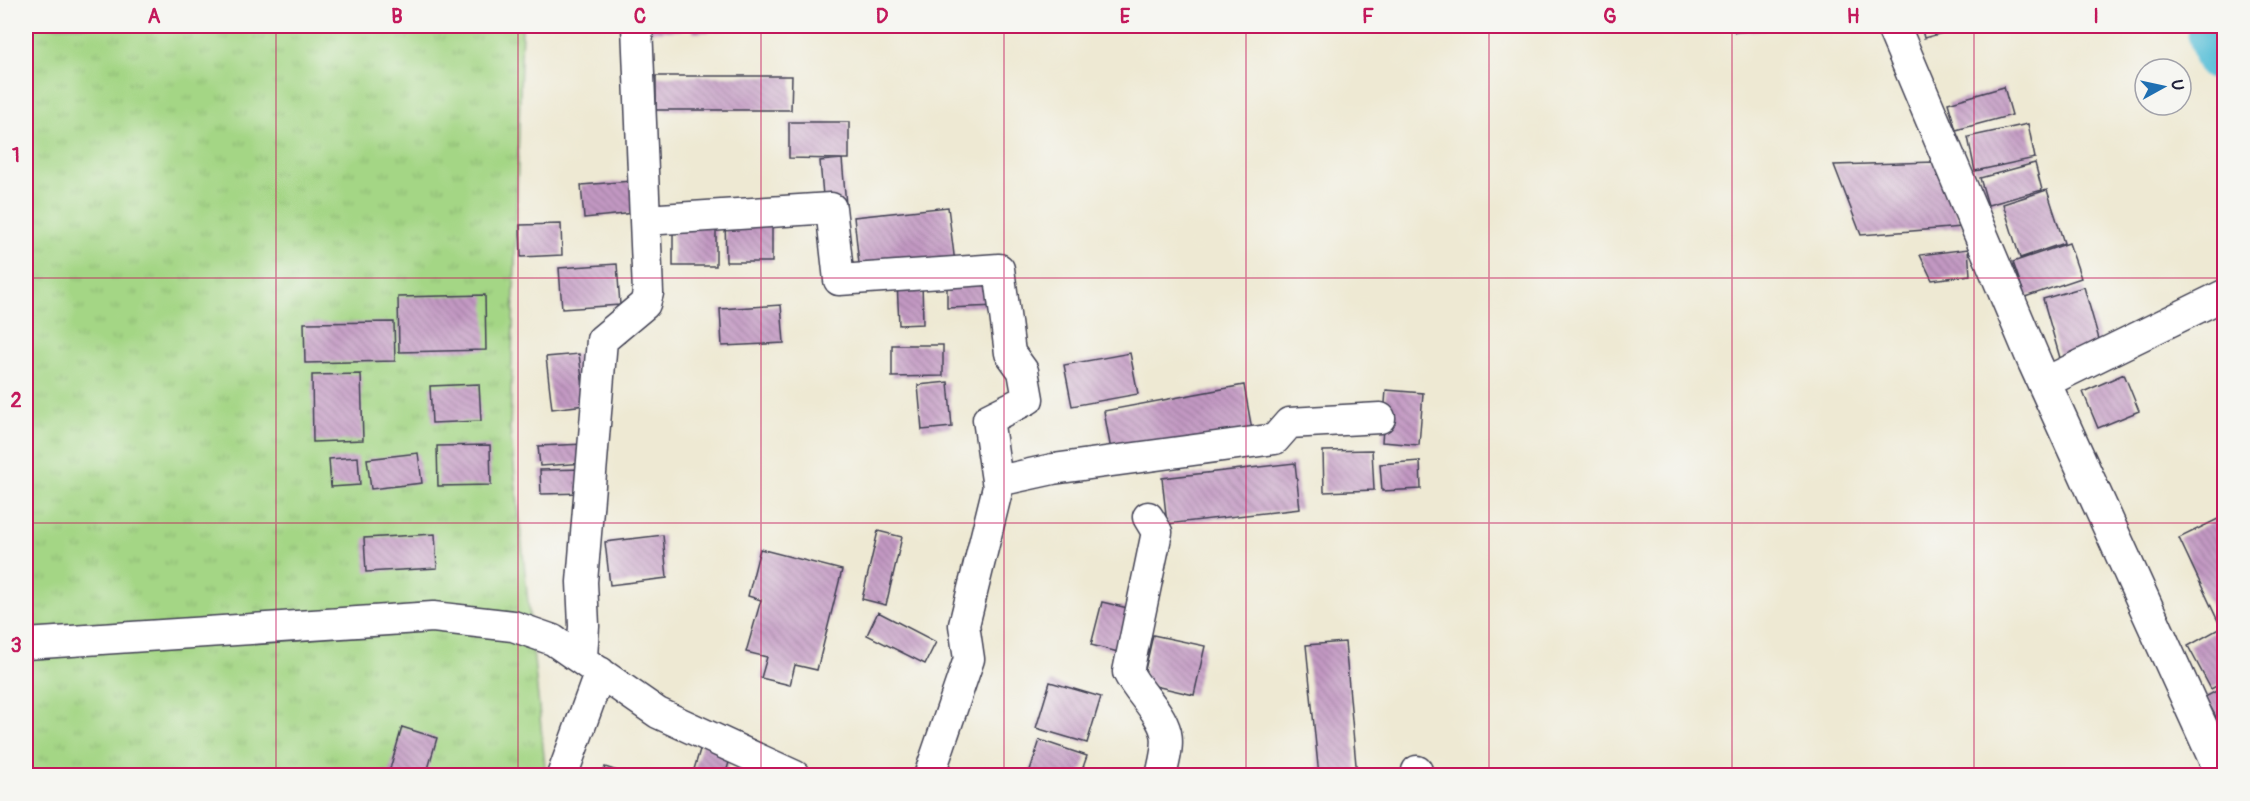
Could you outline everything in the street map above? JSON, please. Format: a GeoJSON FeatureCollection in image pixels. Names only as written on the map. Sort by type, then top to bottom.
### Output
{"type":"FeatureCollection","features":[{"type":"Feature","properties":{"kind":"street"},"geometry":{"type":"LineString","coordinates":[[562,776],[591,665],[584,626],[582,582],[602,340],[645,304],[648,293],[637,26]]}},
{"type":"Feature","properties":{"kind":"street"},"geometry":{"type":"LineString","coordinates":[[1893,26],[2044,383],[2223,776]]}},
{"type":"Feature","properties":{"kind":"street"},"geometry":{"type":"LineString","coordinates":[[645,220],[831,208],[839,280],[999,269],[1010,353],[1023,371],[1028,399],[988,419],[999,487],[964,625],[969,659],[929,776]]}},
{"type":"Feature","properties":{"kind":"street"},"geometry":{"type":"LineString","coordinates":[[2044,383],[2224,295]]}},
{"type":"Feature","properties":{"kind":"street"},"geometry":{"type":"LineString","coordinates":[[999,487],[1008,477],[1053,469],[1275,439],[1289,423],[1380,418]]}},
{"type":"Feature","properties":{"kind":"street"},"geometry":{"type":"LineString","coordinates":[[1148,518],[1157,532],[1128,672],[1135,686],[1160,720],[1166,734],[1167,748],[1161,776]]}},
{"type":"Feature","properties":{"kind":"street"},"geometry":{"type":"LineString","coordinates":[[26,645],[433,617],[476,620],[533,631],[591,665],[658,713],[795,776]]}},
{"type":"Feature","properties":{"kind":"green space"},"geometry":{"type":"Polygon","coordinates":[[[26,26],[522,26],[510,428],[546,775],[26,775],[26,26]]]}},
{"type":"Feature","properties":{"kind":"building"},"geometry":{"type":"Polygon","coordinates":[[[649,26],[684,26],[684,30],[650,32],[649,26]]]}},
{"type":"Feature","properties":{"kind":"building"},"geometry":{"type":"Polygon","coordinates":[[[693,26],[759,26],[759,27],[693,33],[693,26]]]}},
{"type":"Feature","properties":{"kind":"building"},"geometry":{"type":"Polygon","coordinates":[[[1735,26],[1795,26],[1795,28],[1735,32],[1735,26]]]}},
{"type":"Feature","properties":{"kind":"building"},"geometry":{"type":"Polygon","coordinates":[[[1921,26],[1968,26],[1924,38],[1921,26]]]}},
{"type":"Feature","properties":{"kind":"building"},"geometry":{"type":"Polygon","coordinates":[[[656,76],[792,76],[791,110],[656,110],[656,76]]]}},
{"type":"Feature","properties":{"kind":"building"},"geometry":{"type":"Polygon","coordinates":[[[2004,87],[2012,115],[1956,130],[1948,103],[2004,87]]]}},
{"type":"Feature","properties":{"kind":"building"},"geometry":{"type":"Polygon","coordinates":[[[789,122],[849,122],[849,159],[789,158],[789,122]]]}},
{"type":"Feature","properties":{"kind":"building"},"geometry":{"type":"Polygon","coordinates":[[[2028,124],[2035,158],[1975,171],[1968,137],[2028,124]]]}},
{"type":"Feature","properties":{"kind":"building"},"geometry":{"type":"Polygon","coordinates":[[[842,159],[846,205],[824,207],[820,161],[842,159]]]}},
{"type":"Feature","properties":{"kind":"building"},"geometry":{"type":"Polygon","coordinates":[[[1935,162],[1962,227],[1861,235],[1834,165],[1935,162]]]}},
{"type":"Feature","properties":{"kind":"building"},"geometry":{"type":"Polygon","coordinates":[[[2035,163],[2042,190],[1988,205],[1980,178],[2035,163]]]}},
{"type":"Feature","properties":{"kind":"building"},"geometry":{"type":"Polygon","coordinates":[[[632,181],[635,213],[584,218],[581,185],[632,181]]]}},
{"type":"Feature","properties":{"kind":"building"},"geometry":{"type":"Polygon","coordinates":[[[2047,190],[2064,243],[2020,258],[2003,204],[2047,190]]]}},
{"type":"Feature","properties":{"kind":"building"},"geometry":{"type":"Polygon","coordinates":[[[948,207],[955,263],[860,273],[854,217],[948,207]]]}},
{"type":"Feature","properties":{"kind":"building"},"geometry":{"type":"Polygon","coordinates":[[[725,220],[772,220],[772,262],[726,262],[725,220]]]}},
{"type":"Feature","properties":{"kind":"building"},"geometry":{"type":"Polygon","coordinates":[[[561,224],[562,255],[521,257],[520,225],[561,224]]]}},
{"type":"Feature","properties":{"kind":"building"},"geometry":{"type":"Polygon","coordinates":[[[673,226],[716,226],[716,266],[673,266],[673,226]]]}},
{"type":"Feature","properties":{"kind":"building"},"geometry":{"type":"Polygon","coordinates":[[[2069,243],[2081,278],[2025,297],[2013,262],[2069,243]]]}},
{"type":"Feature","properties":{"kind":"building"},"geometry":{"type":"Polygon","coordinates":[[[1968,249],[1970,275],[1932,280],[1920,255],[1968,249]]]}},
{"type":"Feature","properties":{"kind":"building"},"geometry":{"type":"Polygon","coordinates":[[[617,264],[620,305],[562,309],[559,268],[617,264]]]}},
{"type":"Feature","properties":{"kind":"building"},"geometry":{"type":"Polygon","coordinates":[[[997,277],[998,306],[947,308],[947,278],[997,277]]]}},
{"type":"Feature","properties":{"kind":"building"},"geometry":{"type":"Polygon","coordinates":[[[897,281],[922,281],[923,324],[899,325],[897,281]]]}},
{"type":"Feature","properties":{"kind":"building"},"geometry":{"type":"Polygon","coordinates":[[[2084,287],[2101,346],[2060,358],[2043,299],[2084,287]]]}},
{"type":"Feature","properties":{"kind":"building"},"geometry":{"type":"Polygon","coordinates":[[[485,295],[486,350],[399,352],[398,297],[485,295]]]}},
{"type":"Feature","properties":{"kind":"building"},"geometry":{"type":"Polygon","coordinates":[[[781,305],[784,343],[722,346],[720,309],[781,305]]]}},
{"type":"Feature","properties":{"kind":"building"},"geometry":{"type":"Polygon","coordinates":[[[394,322],[395,361],[305,363],[304,323],[394,322]]]}},
{"type":"Feature","properties":{"kind":"building"},"geometry":{"type":"Polygon","coordinates":[[[892,345],[943,345],[943,376],[892,377],[892,345]]]}},
{"type":"Feature","properties":{"kind":"building"},"geometry":{"type":"Polygon","coordinates":[[[1130,353],[1138,394],[1072,406],[1064,365],[1130,353]]]}},
{"type":"Feature","properties":{"kind":"building"},"geometry":{"type":"Polygon","coordinates":[[[579,354],[585,405],[552,409],[546,357],[579,354]]]}},
{"type":"Feature","properties":{"kind":"building"},"geometry":{"type":"Polygon","coordinates":[[[361,374],[363,440],[313,442],[312,375],[361,374]]]}},
{"type":"Feature","properties":{"kind":"building"},"geometry":{"type":"Polygon","coordinates":[[[2124,374],[2139,411],[2098,428],[2083,392],[2124,374]]]}},
{"type":"Feature","properties":{"kind":"building"},"geometry":{"type":"Polygon","coordinates":[[[948,382],[952,427],[922,430],[918,385],[948,382]]]}},
{"type":"Feature","properties":{"kind":"building"},"geometry":{"type":"Polygon","coordinates":[[[479,384],[481,421],[432,423],[430,386],[479,384]]]}},
{"type":"Feature","properties":{"kind":"building"},"geometry":{"type":"Polygon","coordinates":[[[1244,385],[1252,430],[1112,456],[1104,411],[1244,385]]]}},
{"type":"Feature","properties":{"kind":"building"},"geometry":{"type":"Polygon","coordinates":[[[1386,390],[1423,393],[1419,445],[1382,442],[1386,390]]]}},
{"type":"Feature","properties":{"kind":"building"},"geometry":{"type":"Polygon","coordinates":[[[586,444],[587,463],[540,466],[538,446],[586,444]]]}},
{"type":"Feature","properties":{"kind":"building"},"geometry":{"type":"Polygon","coordinates":[[[490,445],[491,485],[438,486],[437,446],[490,445]]]}},
{"type":"Feature","properties":{"kind":"building"},"geometry":{"type":"Polygon","coordinates":[[[1372,450],[1374,490],[1324,492],[1323,451],[1372,450]]]}},
{"type":"Feature","properties":{"kind":"building"},"geometry":{"type":"Polygon","coordinates":[[[418,453],[422,483],[371,489],[367,459],[418,453]]]}},
{"type":"Feature","properties":{"kind":"building"},"geometry":{"type":"Polygon","coordinates":[[[358,457],[360,485],[331,487],[329,459],[358,457]]]}},
{"type":"Feature","properties":{"kind":"building"},"geometry":{"type":"Polygon","coordinates":[[[1420,461],[1421,489],[1382,491],[1380,464],[1420,461]]]}},
{"type":"Feature","properties":{"kind":"building"},"geometry":{"type":"Polygon","coordinates":[[[1295,463],[1300,509],[1167,524],[1162,478],[1295,463]]]}},
{"type":"Feature","properties":{"kind":"building"},"geometry":{"type":"Polygon","coordinates":[[[585,469],[585,493],[541,494],[540,470],[585,469]]]}},
{"type":"Feature","properties":{"kind":"building"},"geometry":{"type":"Polygon","coordinates":[[[2224,516],[2224,619],[2218,621],[2179,538],[2224,516]]]}},
{"type":"Feature","properties":{"kind":"building"},"geometry":{"type":"Polygon","coordinates":[[[878,531],[902,537],[886,605],[862,599],[878,531]]]}},
{"type":"Feature","properties":{"kind":"building"},"geometry":{"type":"Polygon","coordinates":[[[435,534],[437,568],[366,572],[364,538],[435,534]]]}},
{"type":"Feature","properties":{"kind":"building"},"geometry":{"type":"Polygon","coordinates":[[[663,535],[667,578],[610,585],[605,542],[663,535]]]}},
{"type":"Feature","properties":{"kind":"building"},"geometry":{"type":"Polygon","coordinates":[[[760,549],[842,570],[817,670],[795,665],[790,685],[761,678],[767,657],[746,652],[761,600],[748,596],[760,549]]]}},
{"type":"Feature","properties":{"kind":"building"},"geometry":{"type":"Polygon","coordinates":[[[1102,602],[1132,609],[1122,653],[1091,645],[1102,602]]]}},
{"type":"Feature","properties":{"kind":"building"},"geometry":{"type":"Polygon","coordinates":[[[878,612],[936,642],[925,664],[867,635],[878,612]]]}},
{"type":"Feature","properties":{"kind":"building"},"geometry":{"type":"Polygon","coordinates":[[[2224,626],[2224,682],[2211,689],[2188,646],[2224,626]]]}},
{"type":"Feature","properties":{"kind":"building"},"geometry":{"type":"Polygon","coordinates":[[[1153,635],[1205,646],[1194,695],[1142,683],[1153,635]]]}},
{"type":"Feature","properties":{"kind":"building"},"geometry":{"type":"Polygon","coordinates":[[[1345,642],[1357,776],[1319,776],[1306,645],[1345,642]]]}},
{"type":"Feature","properties":{"kind":"building"},"geometry":{"type":"Polygon","coordinates":[[[1050,682],[1101,697],[1087,743],[1036,728],[1050,682]]]}},
{"type":"Feature","properties":{"kind":"building"},"geometry":{"type":"Polygon","coordinates":[[[2224,687],[2224,724],[2221,726],[2205,697],[2224,687]]]}},
{"type":"Feature","properties":{"kind":"building"},"geometry":{"type":"Polygon","coordinates":[[[402,727],[437,738],[426,776],[388,776],[402,727]]]}},
{"type":"Feature","properties":{"kind":"building"},"geometry":{"type":"Polygon","coordinates":[[[1040,740],[1087,756],[1080,776],[1048,776],[1030,770],[1040,740]]]}},
{"type":"Feature","properties":{"kind":"building"},"geometry":{"type":"Polygon","coordinates":[[[702,743],[732,752],[725,776],[692,776],[702,743]]]}},
{"type":"Feature","properties":{"kind":"building"},"geometry":{"type":"Polygon","coordinates":[[[605,767],[630,775],[630,776],[602,776],[605,767]]]}},
{"type":"Feature","properties":{"kind":"waterway"},"geometry":{"type":"LineString","coordinates":[[2217,26],[2224,52]]}}]}
